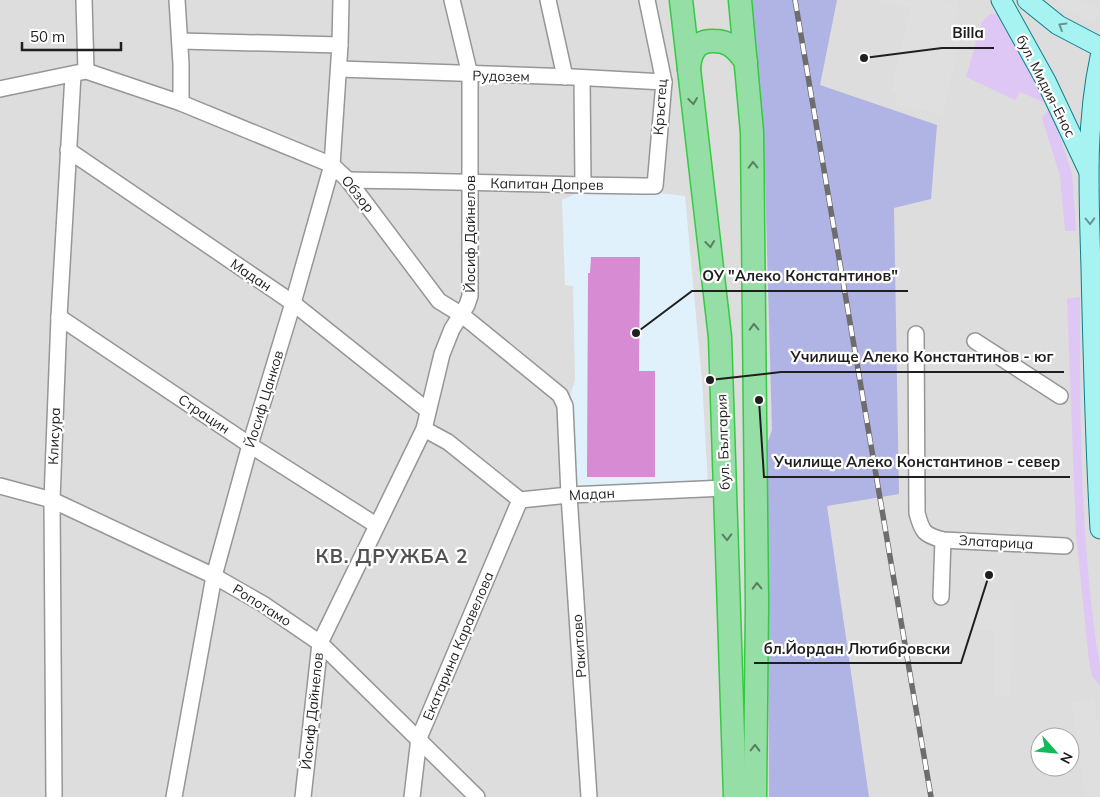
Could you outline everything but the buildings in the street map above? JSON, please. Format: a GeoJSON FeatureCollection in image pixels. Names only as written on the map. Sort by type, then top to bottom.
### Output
{"type":"FeatureCollection","features":[{"type":"Feature","properties":{"kind":"highway"},"geometry":{"type":"LineString","coordinates":[[682,11],[691,29],[708,34],[724,32],[735,24],[741,8]]}},
{"type":"Feature","properties":{"kind":"highway"},"geometry":{"type":"LineString","coordinates":[[741,8],[752,132],[753,171],[757,604],[755,797]]}},
{"type":"Feature","properties":{"kind":"highway","name":"бул. България"},"geometry":{"type":"LineString","coordinates":[[682,11],[720,337],[735,797]]}},
{"type":"Feature","properties":{"kind":"highway"},"geometry":{"type":"LineString","coordinates":[[689,71],[693,50],[699,44],[708,41],[728,43],[737,50],[746,62]]}},
{"type":"Feature","properties":{"kind":"main road","name":"бул. Мидия-Енос"},"geometry":{"type":"LineString","coordinates":[[1001,0],[1046,81],[1089,172]]}},
{"type":"Feature","properties":{"kind":"main road"},"geometry":{"type":"LineString","coordinates":[[1027,0],[1058,25],[1100,47]]}},
{"type":"Feature","properties":{"kind":"main road","name":"бул. Мидия-Енос"},"geometry":{"type":"LineString","coordinates":[[1100,57],[1091,123],[1089,172],[1094,427],[1100,529]]}},
{"type":"Feature","properties":{"kind":"street","name":"Клисура"},"geometry":{"type":"LineString","coordinates":[[54,797],[52,500],[68,150],[80,73],[84,0]]}},
{"type":"Feature","properties":{"kind":"street"},"geometry":{"type":"LineString","coordinates":[[177,0],[181,103]]}},
{"type":"Feature","properties":{"kind":"street","name":"Йосиф Цанков"},"geometry":{"type":"LineString","coordinates":[[174,797],[214,576],[250,445],[294,303],[332,165],[339,69],[341,0]]}},
{"type":"Feature","properties":{"kind":"street","name":"Йосиф Дайнелов"},"geometry":{"type":"LineString","coordinates":[[303,797],[320,642],[424,428],[427,410],[447,341],[452,329],[462,315],[470,296],[470,75],[452,0]]}},
{"type":"Feature","properties":{"kind":"street"},"geometry":{"type":"LineString","coordinates":[[548,0],[565,77]]}},
{"type":"Feature","properties":{"kind":"street","name":"Кръстец"},"geometry":{"type":"LineString","coordinates":[[647,0],[664,82],[655,186]]}},
{"type":"Feature","properties":{"kind":"street"},"geometry":{"type":"LineString","coordinates":[[180,41],[340,45]]}},
{"type":"Feature","properties":{"kind":"street","name":"Рудозем"},"geometry":{"type":"LineString","coordinates":[[339,69],[664,82]]}},
{"type":"Feature","properties":{"kind":"street","name":"Обзор"},"geometry":{"type":"LineString","coordinates":[[0,89],[80,73],[181,103],[332,165],[348,180],[435,296],[445,306],[462,315],[564,400],[569,495]]}},
{"type":"Feature","properties":{"kind":"street"},"geometry":{"type":"LineString","coordinates":[[582,78],[584,184]]}},
{"type":"Feature","properties":{"kind":"street","name":"Мадан"},"geometry":{"type":"LineString","coordinates":[[68,150],[294,303],[427,410]]}},
{"type":"Feature","properties":{"kind":"street","name":"Капитан Допрев"},"geometry":{"type":"LineString","coordinates":[[348,180],[655,186]]}},
{"type":"Feature","properties":{"kind":"street","name":"Страцин"},"geometry":{"type":"LineString","coordinates":[[59,317],[250,445],[376,525]]}},
{"type":"Feature","properties":{"kind":"street"},"geometry":{"type":"LineString","coordinates":[[916,334],[917,513],[921,528],[935,538],[941,597]]}},
{"type":"Feature","properties":{"kind":"street"},"geometry":{"type":"LineString","coordinates":[[975,341],[1060,396]]}},
{"type":"Feature","properties":{"kind":"street"},"geometry":{"type":"LineString","coordinates":[[424,428],[448,442],[520,500]]}},
{"type":"Feature","properties":{"kind":"street","name":"Ропотамо"},"geometry":{"type":"LineString","coordinates":[[0,486],[52,500],[214,576],[263,604],[320,642],[477,797]]}},
{"type":"Feature","properties":{"kind":"street","name":"Мадан"},"geometry":{"type":"LineString","coordinates":[[520,500],[569,495],[725,488]]}},
{"type":"Feature","properties":{"kind":"street","name":"Ракитово"},"geometry":{"type":"LineString","coordinates":[[569,495],[589,797]]}},
{"type":"Feature","properties":{"kind":"street","name":"Екатарина Каравелова"},"geometry":{"type":"LineString","coordinates":[[412,797],[419,738],[520,500]]}},
{"type":"Feature","properties":{"kind":"street","name":"Златарица"},"geometry":{"type":"LineString","coordinates":[[935,538],[1065,546]]}},
{"type":"Feature","properties":{"kind":"shaded area"},"geometry":{"type":"Polygon","coordinates":[[[0,0],[1100,0],[1100,797],[0,797],[0,0]]]}},
{"type":"Feature","properties":{"kind":"shaded area"},"geometry":{"type":"Polygon","coordinates":[[[748,0],[837,0],[820,85],[937,125],[931,199],[894,208],[899,494],[827,506],[869,797],[769,797],[767,444],[772,430],[765,179],[748,0]]]}},
{"type":"Feature","properties":{"kind":"shaded area"},"geometry":{"type":"Polygon","coordinates":[[[879,0],[959,1],[955,22],[964,24],[942,114],[895,104],[897,94],[891,92],[910,7],[879,0]]]}},
{"type":"Feature","properties":{"kind":"shaded area"},"geometry":{"type":"Polygon","coordinates":[[[1060,0],[1079,0],[1100,6],[1095,24],[1059,7],[1060,0]]]}},
{"type":"Feature","properties":{"kind":"shaded area"},"geometry":{"type":"Polygon","coordinates":[[[990,14],[998,14],[1046,103],[1020,92],[1015,100],[966,77],[982,22],[990,14]]]}},
{"type":"Feature","properties":{"kind":"shaded area"},"geometry":{"type":"Polygon","coordinates":[[[1048,110],[1052,113],[1072,173],[1076,231],[1065,231],[1060,176],[1042,118],[1048,110]]]}},
{"type":"Feature","properties":{"kind":"shaded area"},"geometry":{"type":"Polygon","coordinates":[[[577,193],[660,193],[685,196],[702,381],[708,484],[574,486],[569,399],[575,380],[573,286],[565,285],[562,200],[577,193]]]}},
{"type":"Feature","properties":{"kind":"shaded area"},"geometry":{"type":"Polygon","coordinates":[[[591,257],[640,257],[639,371],[655,371],[655,477],[587,477],[588,273],[590,273],[591,257]]]}},
{"type":"Feature","properties":{"kind":"shaded area"},"geometry":{"type":"Polygon","coordinates":[[[1080,297],[1082,483],[1088,575],[1100,667],[1100,686],[1092,676],[1089,661],[1076,535],[1067,299],[1080,297]]]}},
{"type":"Feature","properties":{"kind":"shaded area"},"geometry":{"type":"Polygon","coordinates":[[[969,600],[1012,600],[1011,696],[994,695],[993,631],[969,630],[969,600]]]}},
{"type":"Feature","properties":{"kind":"shaded area"},"geometry":{"type":"Polygon","coordinates":[[[1094,699],[1100,741],[1100,797],[1085,797],[1080,761],[1080,727],[1075,727],[1072,703],[1094,699]]]}},
{"type":"Feature","properties":{"kind":"railway"},"geometry":{"type":"LineString","coordinates":[[795,0],[931,797]]}},
{"type":"Feature","properties":{"kind":"place","name":"Billa"},"geometry":{"type":"Point","coordinates":[864,58]}},
{"type":"Feature","properties":{"kind":"place","name":"ОУ \"Алеко Константинов\""},"geometry":{"type":"Point","coordinates":[636,333]}},
{"type":"Feature","properties":{"kind":"place","name":"Училище Алеко Константинов - юг"},"geometry":{"type":"Point","coordinates":[710,380]}},
{"type":"Feature","properties":{"kind":"place","name":"Училище Алеко Константинов - север"},"geometry":{"type":"Point","coordinates":[759,400]}},
{"type":"Feature","properties":{"kind":"place","name":"бл.Йордан Лютибровски"},"geometry":{"type":"Point","coordinates":[989,575]}},
{"type":"Feature","properties":{"kind":"district","name":"КВ. ДРУЖБА 2"},"geometry":{"type":"Point","coordinates":[392,556]}}]}
